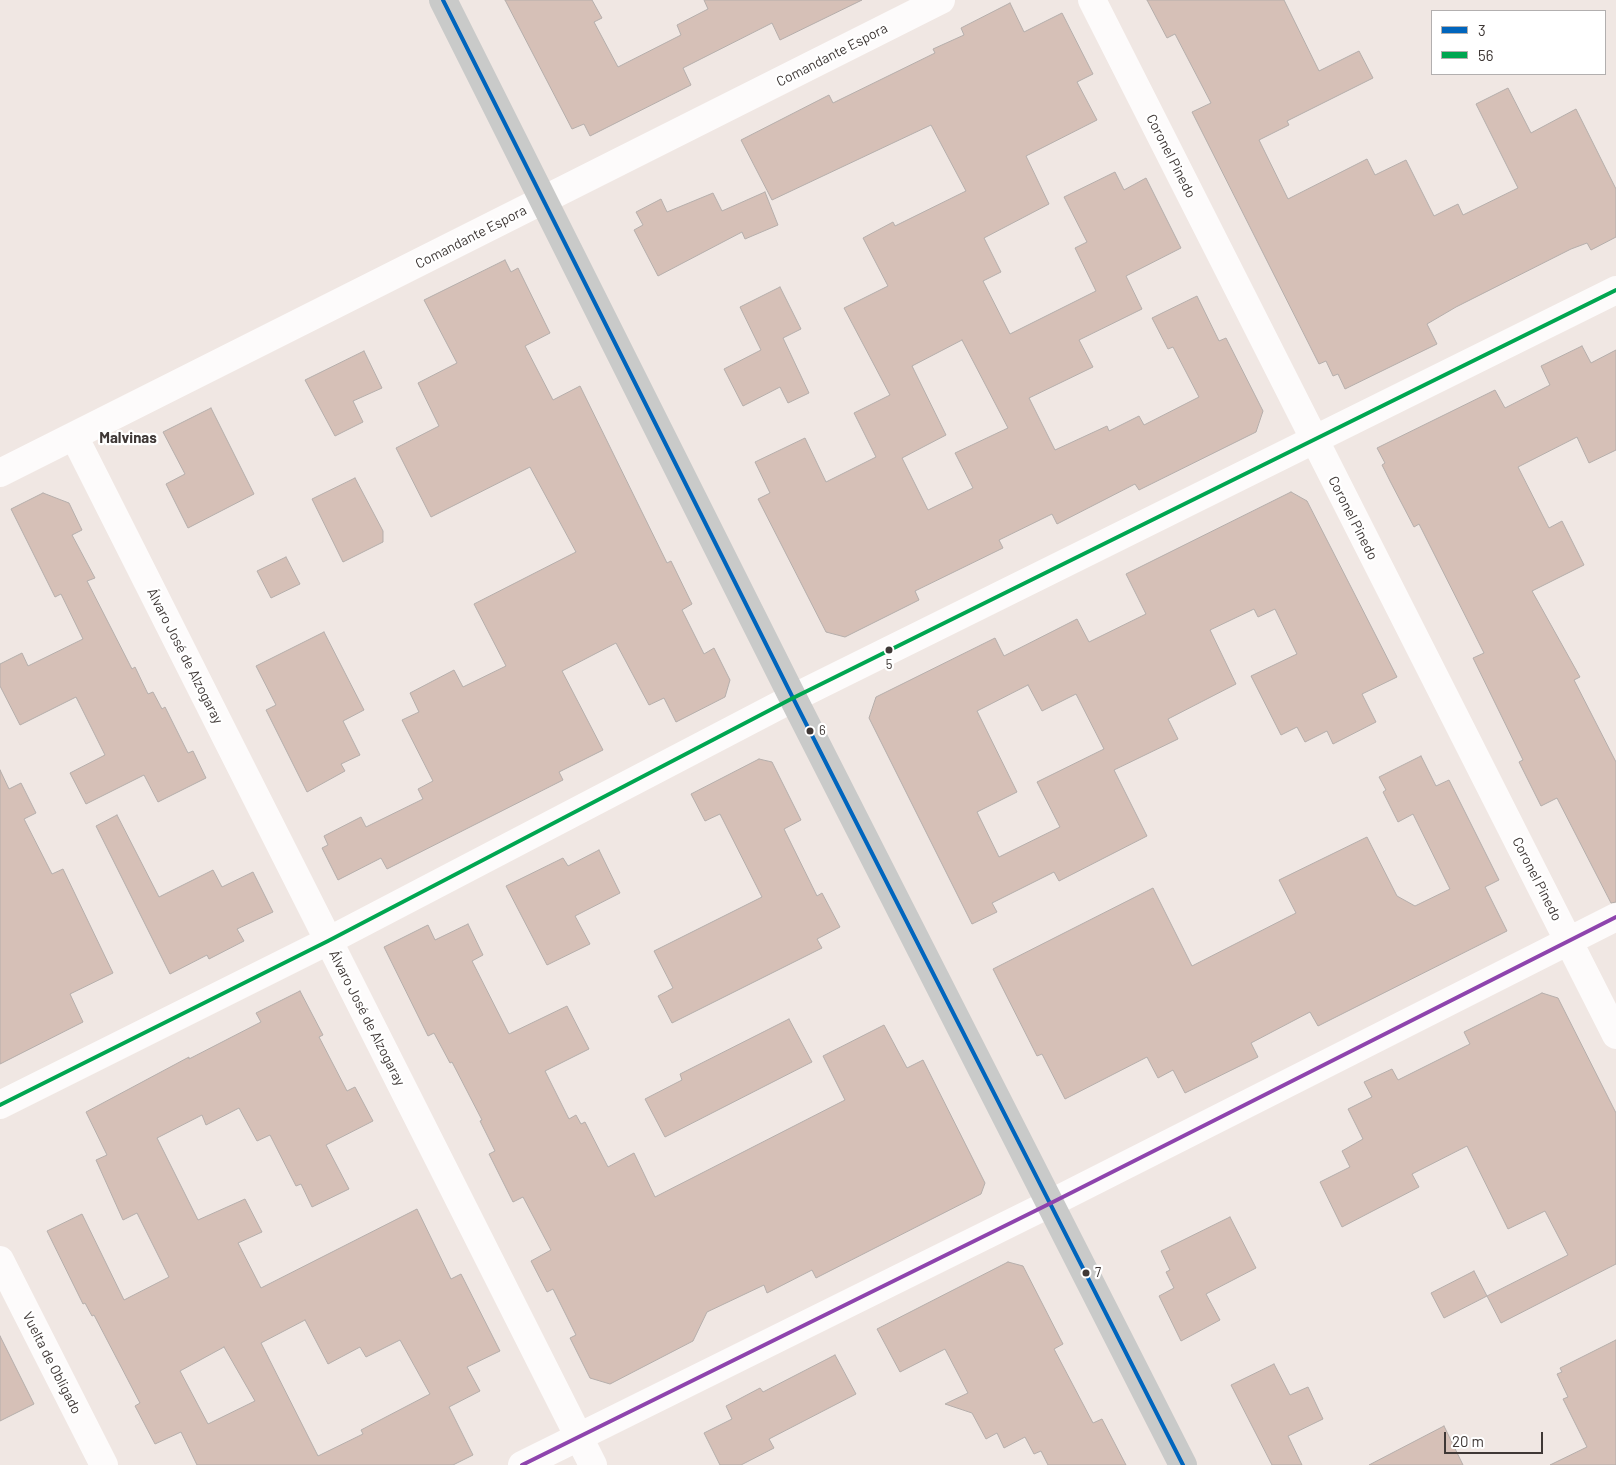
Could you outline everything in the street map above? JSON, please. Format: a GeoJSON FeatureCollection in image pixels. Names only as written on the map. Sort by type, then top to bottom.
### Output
{"type":"FeatureCollection","features":[{"type":"Feature","properties":{"kind":"main road"},"geometry":{"type":"LineString","coordinates":[[443,0],[1183,1465]]}},
{"type":"Feature","properties":{"kind":"street","name":"Comandante Espora"},"geometry":{"type":"LineString","coordinates":[[0,473],[941,0]]}},
{"type":"Feature","properties":{"kind":"street","name":"Coronel Pinedo"},"geometry":{"type":"LineString","coordinates":[[1092,0],[1616,1035]]}},
{"type":"Feature","properties":{"kind":"street"},"geometry":{"type":"LineString","coordinates":[[0,1105],[328,941],[794,698],[1616,290]]}},
{"type":"Feature","properties":{"kind":"street","name":"Álvaro José de Alzogaray"},"geometry":{"type":"LineString","coordinates":[[74,436],[593,1465]]}},
{"type":"Feature","properties":{"kind":"street"},"geometry":{"type":"LineString","coordinates":[[522,1465],[1051,1203],[1616,917]]}},
{"type":"Feature","properties":{"kind":"street","name":"Vuelta de Obligado"},"geometry":{"type":"LineString","coordinates":[[0,1260],[104,1465]]}},
{"type":"Feature","properties":{"kind":"building"},"geometry":{"type":"Polygon","coordinates":[[[505,0],[592,0],[602,18],[594,22],[618,67],[681,35],[677,25],[708,9],[704,0],[862,0],[780,40],[772,23],[683,68],[691,85],[590,136],[584,124],[572,129],[505,0]]]}},
{"type":"Feature","properties":{"kind":"building"},"geometry":{"type":"Polygon","coordinates":[[[1147,0],[1284,0],[1319,71],[1359,51],[1373,78],[1287,121],[1289,125],[1259,140],[1288,199],[1367,159],[1375,175],[1406,160],[1434,216],[1458,204],[1463,215],[1518,188],[1476,104],[1508,88],[1531,133],[1576,109],[1616,189],[1616,237],[1591,250],[1587,243],[1571,249],[1456,307],[1427,324],[1437,344],[1345,389],[1338,374],[1333,376],[1326,361],[1319,364],[1192,112],[1211,103],[1175,34],[1167,38],[1147,0]]]}},
{"type":"Feature","properties":{"kind":"building"},"geometry":{"type":"Polygon","coordinates":[[[1010,3],[1024,32],[1062,13],[1093,74],[1077,82],[1097,120],[1026,156],[1049,204],[984,238],[1001,272],[983,281],[1010,334],[1096,291],[1075,248],[1087,242],[1064,197],[1115,172],[1124,190],[1146,178],[1181,248],[1126,276],[1142,309],[1079,340],[1093,367],[1029,398],[1055,450],[1107,426],[1109,431],[1139,416],[1144,425],[1199,397],[1173,347],[1168,349],[1152,318],[1197,296],[1219,341],[1226,338],[1263,411],[1256,432],[1139,490],[1135,484],[1057,524],[1052,514],[999,540],[1003,548],[915,591],[919,600],[845,637],[826,632],[758,499],[770,493],[755,462],[805,438],[826,482],[876,457],[854,413],[890,395],[844,308],[888,286],[863,238],[893,222],[895,226],[966,191],[931,125],[772,200],[741,140],[829,95],[833,103],[935,53],[933,49],[964,35],[961,28],[1010,3]],[[962,340],[912,366],[946,435],[902,458],[928,510],[973,488],[955,453],[1008,428],[962,340]]]}},
{"type":"Feature","properties":{"kind":"building"},"geometry":{"type":"Polygon","coordinates":[[[765,192],[778,225],[745,239],[742,232],[658,276],[634,230],[643,225],[636,212],[661,199],[667,212],[713,193],[722,211],[765,192]]]}},
{"type":"Feature","properties":{"kind":"building"},"geometry":{"type":"Polygon","coordinates":[[[505,260],[511,272],[518,268],[550,333],[525,346],[553,400],[580,386],[667,563],[671,561],[692,604],[682,610],[704,654],[714,648],[730,680],[725,697],[676,722],[664,698],[649,705],[616,643],[562,671],[603,750],[559,772],[563,780],[387,869],[381,858],[338,880],[322,848],[328,845],[324,836],[361,817],[366,827],[423,799],[418,789],[433,781],[402,720],[419,712],[410,693],[454,670],[463,687],[506,666],[474,604],[576,552],[530,467],[431,517],[396,448],[439,426],[418,383],[457,363],[424,300],[505,260]]]}},
{"type":"Feature","properties":{"kind":"building"},"geometry":{"type":"Polygon","coordinates":[[[780,287],[801,329],[783,338],[809,393],[788,403],[780,387],[743,406],[724,369],[761,350],[740,307],[780,287]]]}},
{"type":"Feature","properties":{"kind":"building"},"geometry":{"type":"Polygon","coordinates":[[[1582,346],[1591,363],[1616,350],[1616,450],[1589,463],[1577,437],[1518,467],[1549,528],[1562,521],[1584,565],[1532,591],[1580,677],[1574,680],[1616,762],[1616,902],[1611,903],[1557,798],[1541,806],[1519,762],[1523,760],[1473,658],[1484,653],[1419,524],[1414,527],[1382,465],[1385,463],[1377,448],[1495,390],[1505,408],[1550,385],[1541,366],[1582,346]]]}},
{"type":"Feature","properties":{"kind":"building"},"geometry":{"type":"Polygon","coordinates":[[[364,351],[382,388],[353,401],[363,422],[335,436],[305,380],[364,351]]]}},
{"type":"Feature","properties":{"kind":"building"},"geometry":{"type":"Polygon","coordinates":[[[211,408],[254,494],[188,528],[166,484],[185,474],[163,432],[211,408]]]}},
{"type":"Feature","properties":{"kind":"building"},"geometry":{"type":"Polygon","coordinates":[[[355,478],[383,531],[383,542],[343,562],[312,499],[355,478]]]}},
{"type":"Feature","properties":{"kind":"building"},"geometry":{"type":"Polygon","coordinates":[[[1291,492],[1307,501],[1397,677],[1362,694],[1376,722],[1333,744],[1327,731],[1305,742],[1297,727],[1281,735],[1251,676],[1297,654],[1275,609],[1258,617],[1254,609],[1210,630],[1236,684],[1168,719],[1178,739],[1114,770],[1147,836],[1059,881],[1054,872],[992,903],[997,912],[972,924],[869,718],[876,697],[995,638],[1004,656],[1077,619],[1089,642],[1146,614],[1126,574],[1291,492]],[[1028,685],[977,711],[1017,792],[977,812],[999,857],[1060,827],[1037,782],[1104,749],[1076,694],[1042,711],[1028,685]]]}},
{"type":"Feature","properties":{"kind":"building"},"geometry":{"type":"Polygon","coordinates":[[[43,493],[69,503],[82,530],[72,535],[95,578],[87,581],[132,669],[135,667],[148,694],[153,692],[162,709],[165,707],[188,753],[193,751],[206,778],[158,802],[144,775],[86,804],[70,773],[105,755],[76,697],[20,725],[0,686],[0,664],[22,653],[28,666],[83,639],[61,594],[55,597],[11,509],[43,493]]]}},
{"type":"Feature","properties":{"kind":"building"},"geometry":{"type":"Polygon","coordinates":[[[286,557],[300,584],[271,598],[257,571],[286,557]]]}},
{"type":"Feature","properties":{"kind":"building"},"geometry":{"type":"Polygon","coordinates":[[[324,632],[364,710],[343,721],[360,755],[341,764],[345,771],[307,792],[266,710],[276,705],[256,666],[324,632]]]}},
{"type":"Feature","properties":{"kind":"building"},"geometry":{"type":"Polygon","coordinates":[[[1421,756],[1436,786],[1449,780],[1499,880],[1485,887],[1507,931],[1318,1026],[1310,1012],[1251,1043],[1258,1057],[1185,1093],[1173,1070],[1158,1078],[1147,1057],[1065,1099],[1042,1054],[1037,1056],[993,969],[1153,888],[1192,966],[1296,913],[1279,880],[1367,837],[1397,896],[1415,906],[1450,889],[1413,814],[1398,822],[1383,792],[1386,790],[1379,777],[1421,756]]]}},
{"type":"Feature","properties":{"kind":"building"},"geometry":{"type":"Polygon","coordinates":[[[759,759],[772,762],[801,820],[784,829],[817,896],[822,893],[840,927],[817,939],[822,948],[672,1023],[658,996],[673,988],[654,951],[762,897],[720,814],[705,821],[691,794],[759,759]]]}},
{"type":"Feature","properties":{"kind":"building"},"geometry":{"type":"Polygon","coordinates":[[[0,770],[9,789],[21,783],[36,813],[24,819],[52,874],[63,869],[113,973],[70,994],[83,1022],[0,1064],[0,770]]]}},
{"type":"Feature","properties":{"kind":"building"},"geometry":{"type":"Polygon","coordinates":[[[117,815],[159,897],[213,870],[222,887],[253,872],[273,912],[237,929],[244,941],[209,959],[207,955],[170,974],[96,826],[117,815]]]}},
{"type":"Feature","properties":{"kind":"building"},"geometry":{"type":"Polygon","coordinates":[[[599,850],[620,893],[575,916],[590,944],[547,965],[506,886],[563,858],[568,866],[599,850]]]}},
{"type":"Feature","properties":{"kind":"building"},"geometry":{"type":"Polygon","coordinates":[[[468,924],[483,955],[472,961],[509,1034],[567,1006],[589,1049],[545,1071],[569,1119],[576,1115],[581,1124],[585,1122],[608,1167],[634,1153],[655,1197],[845,1100],[823,1056],[884,1025],[907,1068],[923,1060],[985,1183],[981,1194],[816,1278],[812,1270],[767,1293],[764,1285],[707,1312],[693,1341],[610,1384],[590,1378],[570,1338],[576,1335],[553,1289],[547,1292],[531,1261],[551,1250],[523,1197],[513,1202],[489,1154],[495,1151],[480,1121],[482,1120],[452,1062],[450,1063],[434,1033],[428,1036],[384,947],[428,925],[435,940],[468,924]]]}},
{"type":"Feature","properties":{"kind":"building"},"geometry":{"type":"Polygon","coordinates":[[[300,991],[323,1035],[319,1037],[347,1091],[355,1087],[373,1121],[326,1145],[349,1189],[312,1207],[301,1184],[296,1186],[270,1135],[257,1141],[239,1108],[206,1125],[202,1115],[157,1138],[198,1220],[245,1199],[262,1232],[238,1243],[261,1288],[417,1209],[451,1279],[461,1274],[500,1351],[467,1367],[480,1391],[449,1407],[473,1455],[453,1465],[197,1465],[181,1432],[155,1444],[135,1406],[140,1403],[94,1315],[92,1316],[85,1303],[83,1304],[47,1231],[82,1214],[124,1300],[169,1277],[137,1213],[123,1220],[96,1160],[107,1155],[86,1112],[189,1057],[189,1059],[261,1022],[256,1013],[300,991]],[[305,1320],[261,1343],[318,1456],[363,1434],[361,1430],[430,1394],[400,1340],[366,1357],[360,1347],[328,1364],[305,1320]],[[224,1347],[180,1371],[208,1424],[255,1401],[224,1347]]]}},
{"type":"Feature","properties":{"kind":"building"},"geometry":{"type":"Polygon","coordinates":[[[1542,993],[1558,998],[1616,1113],[1616,1264],[1501,1323],[1487,1296],[1568,1255],[1545,1211],[1508,1229],[1467,1146],[1412,1174],[1419,1187],[1342,1227],[1320,1182],[1350,1167],[1342,1151],[1363,1139],[1348,1109],[1372,1097],[1364,1082],[1392,1069],[1398,1080],[1470,1044],[1464,1032],[1542,993]]]}},
{"type":"Feature","properties":{"kind":"building"},"geometry":{"type":"Polygon","coordinates":[[[789,1019],[812,1062],[665,1137],[645,1099],[682,1080],[680,1074],[789,1019]]]}},
{"type":"Feature","properties":{"kind":"building"},"geometry":{"type":"Polygon","coordinates":[[[1230,1217],[1256,1268],[1206,1294],[1220,1320],[1181,1341],[1159,1296],[1174,1288],[1166,1272],[1170,1270],[1161,1251],[1230,1217]]]}},
{"type":"Feature","properties":{"kind":"building"},"geometry":{"type":"Polygon","coordinates":[[[1008,1262],[1023,1266],[1063,1344],[1054,1349],[1093,1423],[1102,1419],[1126,1465],[1048,1465],[1041,1451],[1034,1454],[1025,1437],[1004,1448],[997,1433],[986,1439],[972,1413],[945,1404],[968,1393],[945,1349],[900,1372],[877,1329],[1008,1262]]]}},
{"type":"Feature","properties":{"kind":"building"},"geometry":{"type":"Polygon","coordinates":[[[1474,1271],[1487,1296],[1444,1318],[1431,1293],[1474,1271]]]}},
{"type":"Feature","properties":{"kind":"building"},"geometry":{"type":"Polygon","coordinates":[[[0,1336],[34,1404],[0,1421],[0,1336]]]}},
{"type":"Feature","properties":{"kind":"building"},"geometry":{"type":"Polygon","coordinates":[[[1616,1340],[1616,1465],[1550,1465],[1587,1447],[1563,1399],[1568,1397],[1557,1374],[1562,1372],[1560,1368],[1616,1340]]]}},
{"type":"Feature","properties":{"kind":"building"},"geometry":{"type":"Polygon","coordinates":[[[835,1355],[856,1394],[769,1439],[774,1448],[741,1465],[720,1465],[704,1433],[732,1419],[726,1406],[760,1388],[763,1392],[835,1355]]]}},
{"type":"Feature","properties":{"kind":"building"},"geometry":{"type":"Polygon","coordinates":[[[1274,1364],[1290,1395],[1308,1387],[1323,1419],[1288,1436],[1302,1465],[1272,1465],[1231,1385],[1274,1364]]]}},
{"type":"Feature","properties":{"kind":"building"},"geometry":{"type":"Polygon","coordinates":[[[1444,1426],[1463,1465],[1369,1465],[1444,1426]]]}},
{"type":"Feature","properties":{"kind":"transit line","name":"3"},"geometry":{"type":"LineString","coordinates":[[443,0],[793,698],[1183,1465]]}},
{"type":"Feature","properties":{"kind":"transit line","name":"56"},"geometry":{"type":"LineString","coordinates":[[0,1105],[328,941],[793,698],[1616,290]]}},
{"type":"Feature","properties":{"kind":"transit line"},"geometry":{"type":"LineString","coordinates":[[522,1465],[1051,1203],[1616,917]]}},
{"type":"Feature","properties":{"kind":"place","name":"5"},"geometry":{"type":"Point","coordinates":[889,650]}},
{"type":"Feature","properties":{"kind":"place","name":"6"},"geometry":{"type":"Point","coordinates":[810,731]}},
{"type":"Feature","properties":{"kind":"place","name":"7"},"geometry":{"type":"Point","coordinates":[1086,1273]}},
{"type":"Feature","properties":{"kind":"district","name":"Malvinas"},"geometry":{"type":"Point","coordinates":[128,438]}}]}
